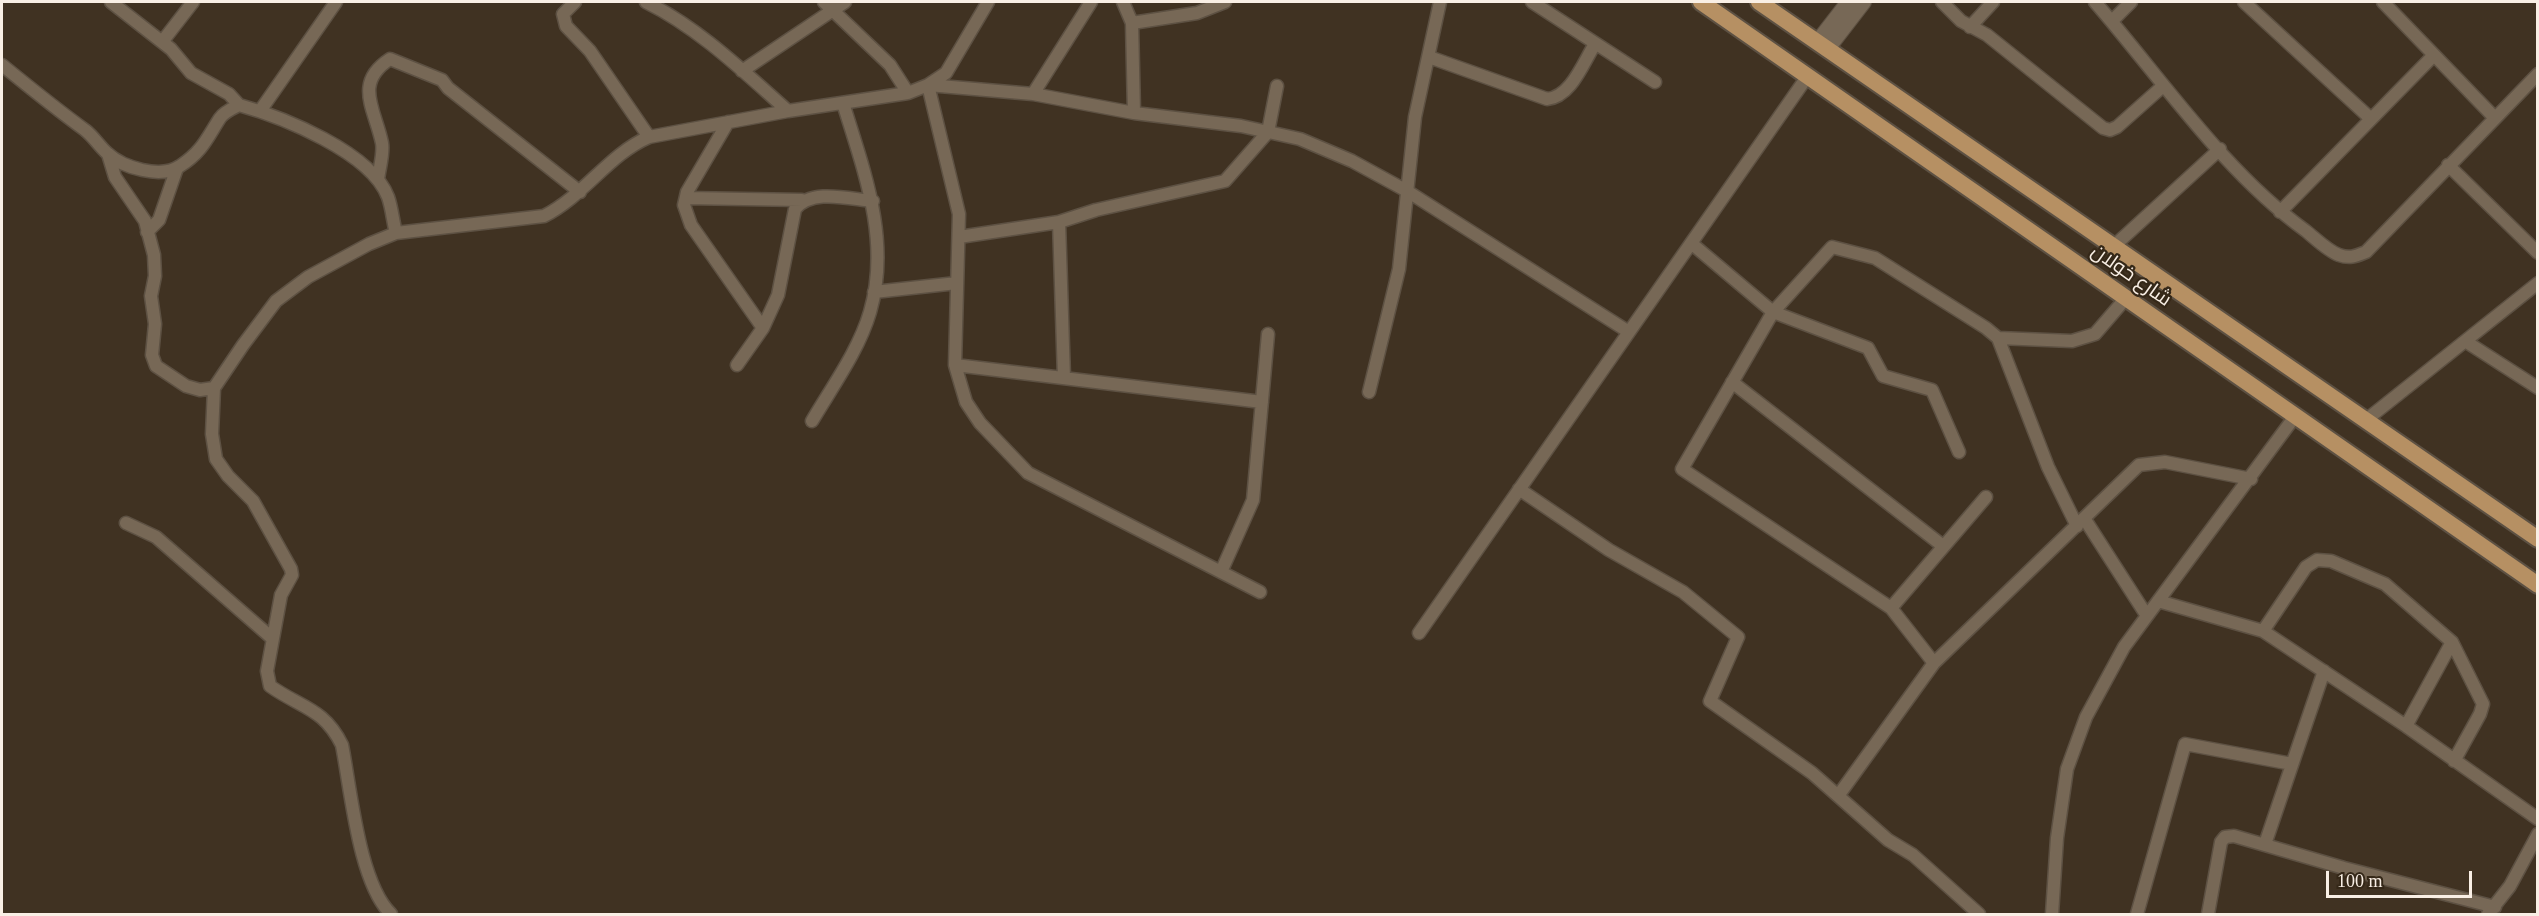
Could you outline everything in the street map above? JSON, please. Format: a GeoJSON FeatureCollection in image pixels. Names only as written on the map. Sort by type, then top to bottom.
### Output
{"type":"FeatureCollection","features":[{"type":"Feature","properties":{"kind":"main road","name":"شارع خولان"},"geometry":{"type":"LineString","coordinates":[[1701,2],[2538,585]]}},
{"type":"Feature","properties":{"kind":"main road","name":"شارع خولان"},"geometry":{"type":"LineString","coordinates":[[1759,2],[2538,539]]}},
{"type":"Feature","properties":{"kind":"street"},"geometry":{"type":"LineString","coordinates":[[111,2],[162,42],[191,73],[229,94],[239,105],[260,111],[348,152],[378,180],[388,197],[396,233]]}},
{"type":"Feature","properties":{"kind":"street"},"geometry":{"type":"LineString","coordinates":[[162,42],[193,2]]}},
{"type":"Feature","properties":{"kind":"street"},"geometry":{"type":"LineString","coordinates":[[260,111],[336,2]]}},
{"type":"Feature","properties":{"kind":"street"},"geometry":{"type":"LineString","coordinates":[[574,2],[563,14],[566,26],[590,51],[649,137]]}},
{"type":"Feature","properties":{"kind":"street"},"geometry":{"type":"LineString","coordinates":[[646,2],[686,26],[788,111]]}},
{"type":"Feature","properties":{"kind":"street"},"geometry":{"type":"LineString","coordinates":[[742,71],[828,5],[845,2]]}},
{"type":"Feature","properties":{"kind":"street"},"geometry":{"type":"LineString","coordinates":[[392,915],[382,905],[368,878],[342,746],[334,729],[322,716],[270,686],[267,671],[281,595],[292,575],[291,569],[253,501],[228,476],[216,459],[212,434],[214,388],[276,301],[308,277],[396,233],[544,216],[563,206],[580,192],[629,145],[649,137],[788,111],[908,93],[928,86],[946,73],[988,2]]}},
{"type":"Feature","properties":{"kind":"street"},"geometry":{"type":"LineString","coordinates":[[1033,94],[1091,2]]}},
{"type":"Feature","properties":{"kind":"street"},"geometry":{"type":"LineString","coordinates":[[1123,2],[1132,23],[1134,113]]}},
{"type":"Feature","properties":{"kind":"street"},"geometry":{"type":"LineString","coordinates":[[1132,23],[1197,13],[1225,2]]}},
{"type":"Feature","properties":{"kind":"street"},"geometry":{"type":"LineString","coordinates":[[1369,392],[1398,269],[1414,117],[1440,2]]}},
{"type":"Feature","properties":{"kind":"street"},"geometry":{"type":"LineString","coordinates":[[1532,2],[1655,82]]}},
{"type":"Feature","properties":{"kind":"street"},"geometry":{"type":"LineString","coordinates":[[1822,46],[1848,2]]}},
{"type":"Feature","properties":{"kind":"street"},"geometry":{"type":"LineString","coordinates":[[1822,46],[1864,2]]}},
{"type":"Feature","properties":{"kind":"street"},"geometry":{"type":"LineString","coordinates":[[1942,2],[1970,27],[1987,35],[2103,128],[2110,130],[2163,86]]}},
{"type":"Feature","properties":{"kind":"street"},"geometry":{"type":"LineString","coordinates":[[1970,27],[1993,2]]}},
{"type":"Feature","properties":{"kind":"street"},"geometry":{"type":"LineString","coordinates":[[2095,2],[2163,86],[2252,187],[2280,212],[2338,255],[2353,258],[2366,252],[2538,74]]}},
{"type":"Feature","properties":{"kind":"street"},"geometry":{"type":"LineString","coordinates":[[2112,21],[2132,2]]}},
{"type":"Feature","properties":{"kind":"street"},"geometry":{"type":"LineString","coordinates":[[2244,2],[2370,118]]}},
{"type":"Feature","properties":{"kind":"street"},"geometry":{"type":"LineString","coordinates":[[2383,2],[2494,117]]}},
{"type":"Feature","properties":{"kind":"street"},"geometry":{"type":"LineString","coordinates":[[828,5],[890,65],[908,93]]}},
{"type":"Feature","properties":{"kind":"street"},"geometry":{"type":"LineString","coordinates":[[1429,57],[1548,99],[1557,98],[1566,92],[1595,44]]}},
{"type":"Feature","properties":{"kind":"street"},"geometry":{"type":"LineString","coordinates":[[2280,212],[2434,55]]}},
{"type":"Feature","properties":{"kind":"street"},"geometry":{"type":"LineString","coordinates":[[378,180],[382,146],[369,97],[370,81],[375,69],[390,59],[442,80],[448,88],[580,192]]}},
{"type":"Feature","properties":{"kind":"street"},"geometry":{"type":"LineString","coordinates":[[2,65],[93,136],[108,154],[115,177],[141,213],[155,265],[151,296],[155,324],[152,355],[156,366],[186,386],[200,390],[214,388]]}},
{"type":"Feature","properties":{"kind":"street"},"geometry":{"type":"LineString","coordinates":[[1419,633],[1807,77]]}},
{"type":"Feature","properties":{"kind":"street"},"geometry":{"type":"LineString","coordinates":[[928,86],[1033,94],[1134,113],[1268,132],[1300,139],[1352,161],[1407,191],[1629,332]]}},
{"type":"Feature","properties":{"kind":"street"},"geometry":{"type":"LineString","coordinates":[[928,86],[959,213],[955,365],[966,402],[980,423],[1028,473],[1260,592]]}},
{"type":"Feature","properties":{"kind":"street"},"geometry":{"type":"LineString","coordinates":[[959,237],[1059,222],[1096,210],[1225,181],[1268,132],[1277,86]]}},
{"type":"Feature","properties":{"kind":"street"},"geometry":{"type":"LineString","coordinates":[[813,421],[869,314],[879,270],[873,201],[843,103]]}},
{"type":"Feature","properties":{"kind":"street"},"geometry":{"type":"LineString","coordinates":[[108,154],[130,165],[149,170],[164,172],[177,168],[196,155],[211,137],[221,116],[239,105]]}},
{"type":"Feature","properties":{"kind":"street"},"geometry":{"type":"LineString","coordinates":[[728,122],[684,205],[691,225],[763,328]]}},
{"type":"Feature","properties":{"kind":"street"},"geometry":{"type":"LineString","coordinates":[[2114,246],[2220,149]]}},
{"type":"Feature","properties":{"kind":"street"},"geometry":{"type":"LineString","coordinates":[[2448,165],[2538,253]]}},
{"type":"Feature","properties":{"kind":"street"},"geometry":{"type":"LineString","coordinates":[[147,232],[159,220],[177,168]]}},
{"type":"Feature","properties":{"kind":"street"},"geometry":{"type":"LineString","coordinates":[[686,198],[802,200],[815,196],[873,201]]}},
{"type":"Feature","properties":{"kind":"street"},"geometry":{"type":"LineString","coordinates":[[736,365],[763,328],[778,295],[795,209],[802,200]]}},
{"type":"Feature","properties":{"kind":"street"},"geometry":{"type":"LineString","coordinates":[[1059,222],[1064,378]]}},
{"type":"Feature","properties":{"kind":"street"},"geometry":{"type":"LineString","coordinates":[[1691,243],[1773,312],[1868,348],[1883,376],[1932,390],[1959,452]]}},
{"type":"Feature","properties":{"kind":"street"},"geometry":{"type":"LineString","coordinates":[[1934,663],[1891,608],[1682,469],[1773,312],[1832,248],[1875,258],[1998,338],[2072,341],[2096,334],[2126,298]]}},
{"type":"Feature","properties":{"kind":"street"},"geometry":{"type":"LineString","coordinates":[[874,292],[957,283]]}},
{"type":"Feature","properties":{"kind":"street"},"geometry":{"type":"LineString","coordinates":[[2366,420],[2538,283]]}},
{"type":"Feature","properties":{"kind":"street"},"geometry":{"type":"LineString","coordinates":[[1221,573],[1253,500],[1268,334]]}},
{"type":"Feature","properties":{"kind":"street"},"geometry":{"type":"LineString","coordinates":[[1998,338],[2048,467],[2080,522],[2147,616]]}},
{"type":"Feature","properties":{"kind":"street"},"geometry":{"type":"LineString","coordinates":[[2465,341],[2538,388]]}},
{"type":"Feature","properties":{"kind":"street"},"geometry":{"type":"LineString","coordinates":[[955,365],[1262,402]]}},
{"type":"Feature","properties":{"kind":"street"},"geometry":{"type":"LineString","coordinates":[[1732,382],[1943,546]]}},
{"type":"Feature","properties":{"kind":"street"},"geometry":{"type":"LineString","coordinates":[[2052,915],[2057,838],[2067,769],[2086,717],[2124,647],[2251,479],[2296,415]]}},
{"type":"Feature","properties":{"kind":"street"},"geometry":{"type":"LineString","coordinates":[[1838,796],[1934,663],[2139,465],[2165,462],[2251,479]]}},
{"type":"Feature","properties":{"kind":"street"},"geometry":{"type":"LineString","coordinates":[[1519,489],[1609,550],[1683,592],[1738,637],[1710,700],[1812,773],[1888,840],[1913,855],[1979,915]]}},
{"type":"Feature","properties":{"kind":"street"},"geometry":{"type":"LineString","coordinates":[[1891,608],[1986,497]]}},
{"type":"Feature","properties":{"kind":"street"},"geometry":{"type":"LineString","coordinates":[[126,523],[156,537],[273,639]]}},
{"type":"Feature","properties":{"kind":"street"},"geometry":{"type":"LineString","coordinates":[[2263,631],[2306,567],[2317,560],[2331,561],[2385,584],[2452,642],[2483,704],[2480,714],[2454,761]]}},
{"type":"Feature","properties":{"kind":"street"},"geometry":{"type":"LineString","coordinates":[[2158,601],[2263,631],[2406,726],[2538,819]]}},
{"type":"Feature","properties":{"kind":"street"},"geometry":{"type":"LineString","coordinates":[[2406,726],[2452,642]]}},
{"type":"Feature","properties":{"kind":"street"},"geometry":{"type":"LineString","coordinates":[[2265,844],[2324,671]]}},
{"type":"Feature","properties":{"kind":"street"},"geometry":{"type":"LineString","coordinates":[[2137,915],[2186,744],[2292,764]]}},
{"type":"Feature","properties":{"kind":"street"},"geometry":{"type":"LineString","coordinates":[[2208,915],[2221,842],[2226,837],[2234,836],[2265,844],[2492,911],[2510,886],[2538,834]]}}]}
